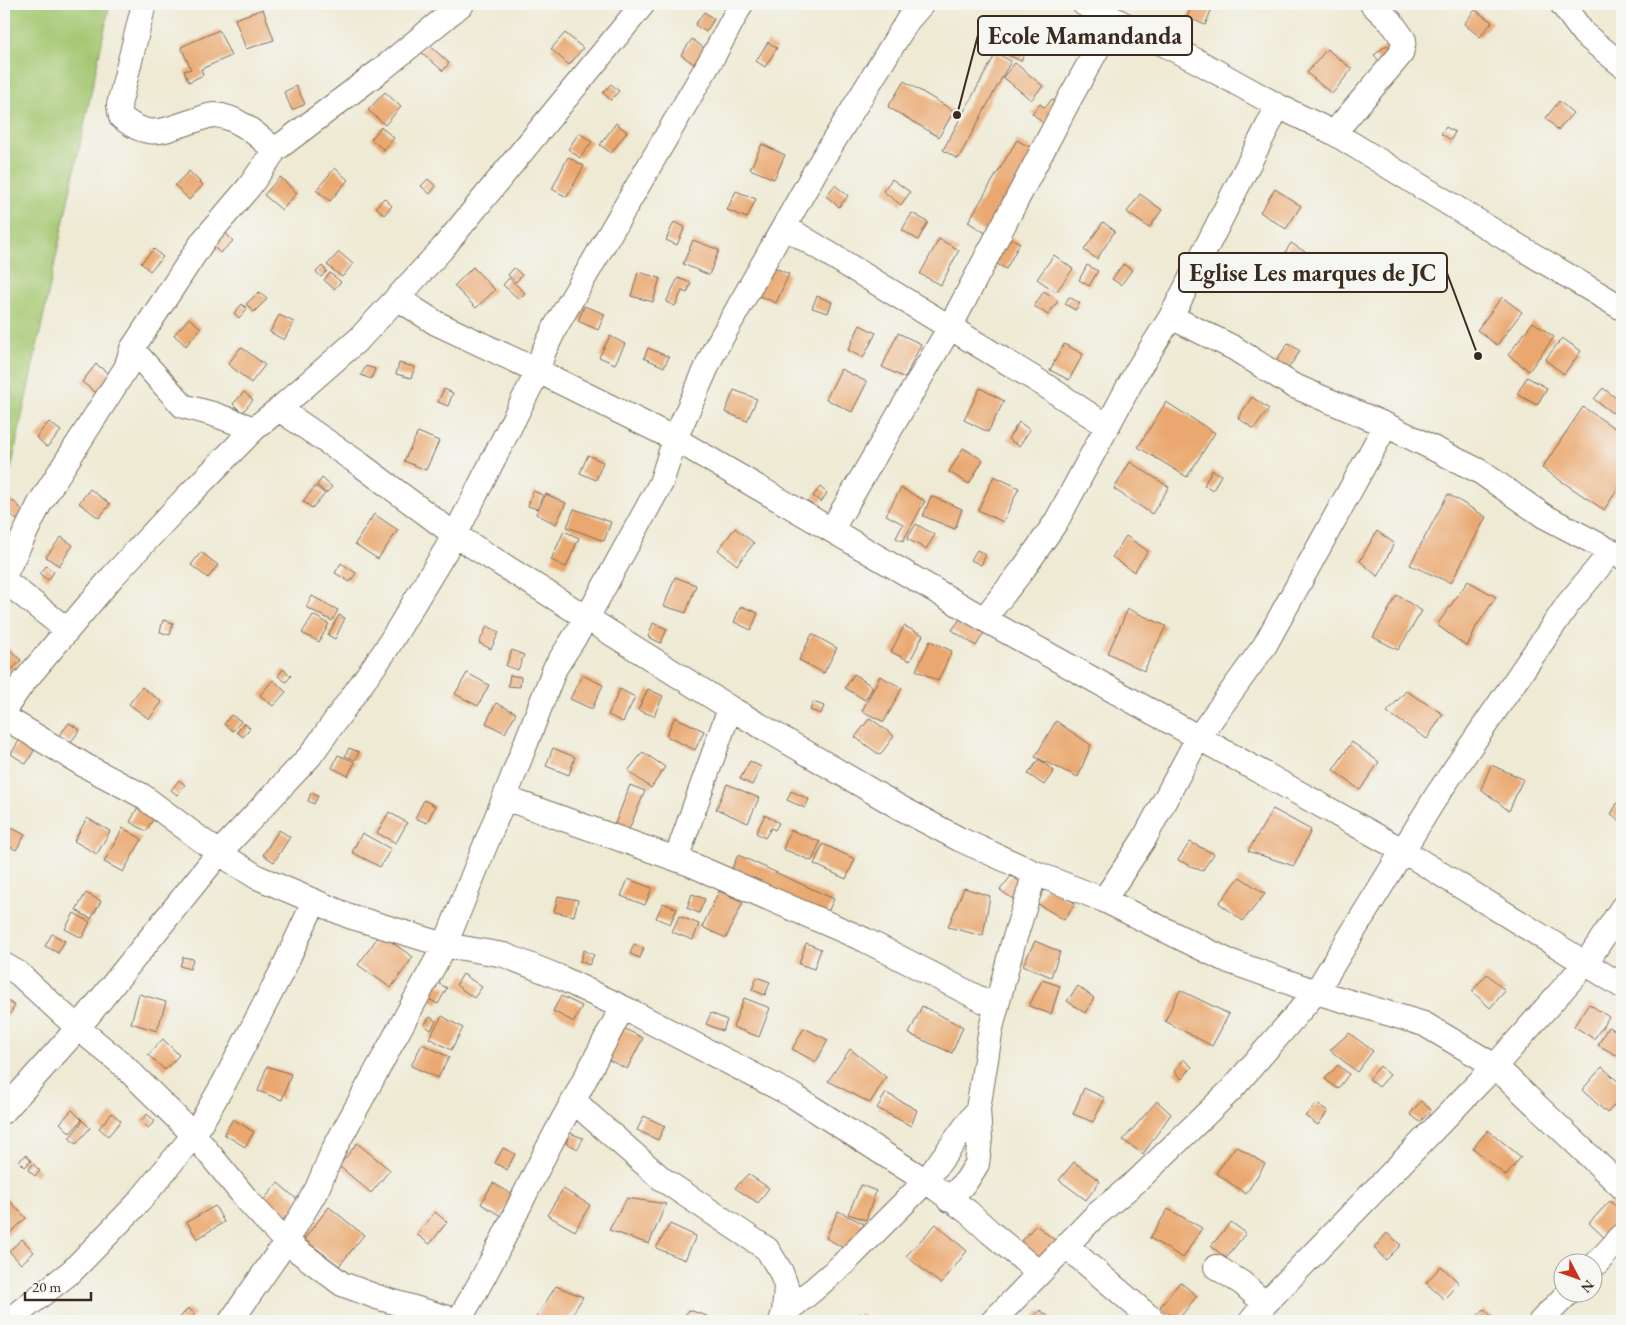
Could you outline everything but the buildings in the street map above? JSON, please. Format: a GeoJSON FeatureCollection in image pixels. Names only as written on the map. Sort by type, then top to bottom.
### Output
{"type":"FeatureCollection","features":[{"type":"Feature","properties":{"kind":"street"},"geometry":{"type":"LineString","coordinates":[[144,4],[119,105],[120,117],[133,127],[144,132],[160,131],[214,115],[236,122],[251,130],[275,150]]}},
{"type":"Feature","properties":{"kind":"street"},"geometry":{"type":"LineString","coordinates":[[68,630],[6,582],[5,574],[40,503],[126,368],[132,349],[203,241],[249,187],[275,150],[381,70],[462,4]]}},
{"type":"Feature","properties":{"kind":"street"},"geometry":{"type":"LineString","coordinates":[[4,710],[22,684],[114,576],[178,506],[254,429],[360,338],[397,298],[442,248],[643,4]]}},
{"type":"Feature","properties":{"kind":"street"},"geometry":{"type":"LineString","coordinates":[[4,1111],[78,1028],[219,853],[310,756],[386,651],[455,535],[538,371],[543,353],[556,326],[742,4]]}},
{"type":"Feature","properties":{"kind":"street"},"geometry":{"type":"LineString","coordinates":[[231,1321],[286,1242],[317,1189],[332,1151],[445,945],[505,798],[555,668],[587,618],[661,482],[675,440],[714,351],[817,168],[908,20],[922,4]]}},
{"type":"Feature","properties":{"kind":"street"},"geometry":{"type":"LineString","coordinates":[[1084,4],[1197,61],[1278,106],[1334,132],[1622,308]]}},
{"type":"Feature","properties":{"kind":"street"},"geometry":{"type":"LineString","coordinates":[[1334,132],[1401,54],[1404,40],[1392,23],[1372,4]]}},
{"type":"Feature","properties":{"kind":"street"},"geometry":{"type":"LineString","coordinates":[[1562,4],[1584,34],[1622,65]]}},
{"type":"Feature","properties":{"kind":"street"},"geometry":{"type":"LineString","coordinates":[[832,529],[950,327],[1070,98],[1114,19]]}},
{"type":"Feature","properties":{"kind":"street"},"geometry":{"type":"LineString","coordinates":[[984,619],[1024,568],[1056,522],[1136,371],[1171,318],[1278,106]]}},
{"type":"Feature","properties":{"kind":"street"},"geometry":{"type":"LineString","coordinates":[[785,227],[1076,404],[1106,426]]}},
{"type":"Feature","properties":{"kind":"street"},"geometry":{"type":"LineString","coordinates":[[397,298],[436,323],[538,371],[675,440],[832,529],[984,619],[1402,850],[1622,986]]}},
{"type":"Feature","properties":{"kind":"street"},"geometry":{"type":"LineString","coordinates":[[993,1321],[1096,1215],[1138,1180],[1232,1089],[1316,992],[1436,796],[1528,660],[1568,604],[1617,554],[1544,516],[1479,471],[1386,425],[1292,385],[1234,348],[1171,318]]}},
{"type":"Feature","properties":{"kind":"street"},"geometry":{"type":"LineString","coordinates":[[132,349],[183,406],[213,414],[254,429]]}},
{"type":"Feature","properties":{"kind":"street"},"geometry":{"type":"LineString","coordinates":[[279,409],[361,465],[455,535],[730,708],[899,807],[960,839],[1035,873],[1104,900],[1226,960],[1316,992],[1424,1024],[1495,1066],[1622,1187]]}},
{"type":"Feature","properties":{"kind":"street"},"geometry":{"type":"LineString","coordinates":[[1104,900],[1144,839],[1198,738],[1265,644],[1386,425]]}},
{"type":"Feature","properties":{"kind":"street"},"geometry":{"type":"LineString","coordinates":[[676,859],[730,708]]}},
{"type":"Feature","properties":{"kind":"street"},"geometry":{"type":"LineString","coordinates":[[4,717],[84,765],[141,795],[219,853],[257,877],[349,916],[445,945],[504,955],[559,977],[792,1095],[926,1181],[949,1200],[968,1212],[1039,1272]]}},
{"type":"Feature","properties":{"kind":"street"},"geometry":{"type":"LineString","coordinates":[[505,798],[676,859],[865,940],[996,1007]]}},
{"type":"Feature","properties":{"kind":"street"},"geometry":{"type":"LineString","coordinates":[[949,1200],[967,1180],[977,1164],[980,1139],[978,1110],[991,1028],[1012,947],[1035,873]]}},
{"type":"Feature","properties":{"kind":"street"},"geometry":{"type":"LineString","coordinates":[[8,1321],[72,1271],[137,1204],[194,1135],[284,967],[314,902]]}},
{"type":"Feature","properties":{"kind":"street"},"geometry":{"type":"LineString","coordinates":[[1216,1267],[1242,1282],[1258,1313],[1495,1066],[1586,963],[1622,908]]}},
{"type":"Feature","properties":{"kind":"street"},"geometry":{"type":"LineString","coordinates":[[4,965],[18,973],[78,1028],[122,1064],[194,1135],[248,1201],[286,1242],[342,1284],[377,1297],[458,1321],[476,1294],[551,1139],[574,1100],[622,1008]]}},
{"type":"Feature","properties":{"kind":"street"},"geometry":{"type":"LineString","coordinates":[[574,1100],[662,1179],[767,1249],[786,1286],[783,1317]]}},
{"type":"Feature","properties":{"kind":"street"},"geometry":{"type":"LineString","coordinates":[[783,1317],[843,1264],[926,1181],[978,1110]]}},
{"type":"Feature","properties":{"kind":"street"},"geometry":{"type":"LineString","coordinates":[[1604,1255],[1622,1236]]}},
{"type":"Feature","properties":{"kind":"street"},"geometry":{"type":"LineString","coordinates":[[1066,1246],[1154,1321]]}},
{"type":"Feature","properties":{"kind":"street"},"geometry":{"type":"LineString","coordinates":[[1541,1321],[1559,1302]]}},
{"type":"Feature","properties":{"kind":"green space"},"geometry":{"type":"Polygon","coordinates":[[[4,4],[110,4],[4,501],[4,4]]]}},
{"type":"Feature","properties":{"kind":"place","name":"Ecole Mamandanda"},"geometry":{"type":"Point","coordinates":[957,115]}},
{"type":"Feature","properties":{"kind":"place","name":"Eglise Les marques de JC"},"geometry":{"type":"Point","coordinates":[1478,356]}}]}
